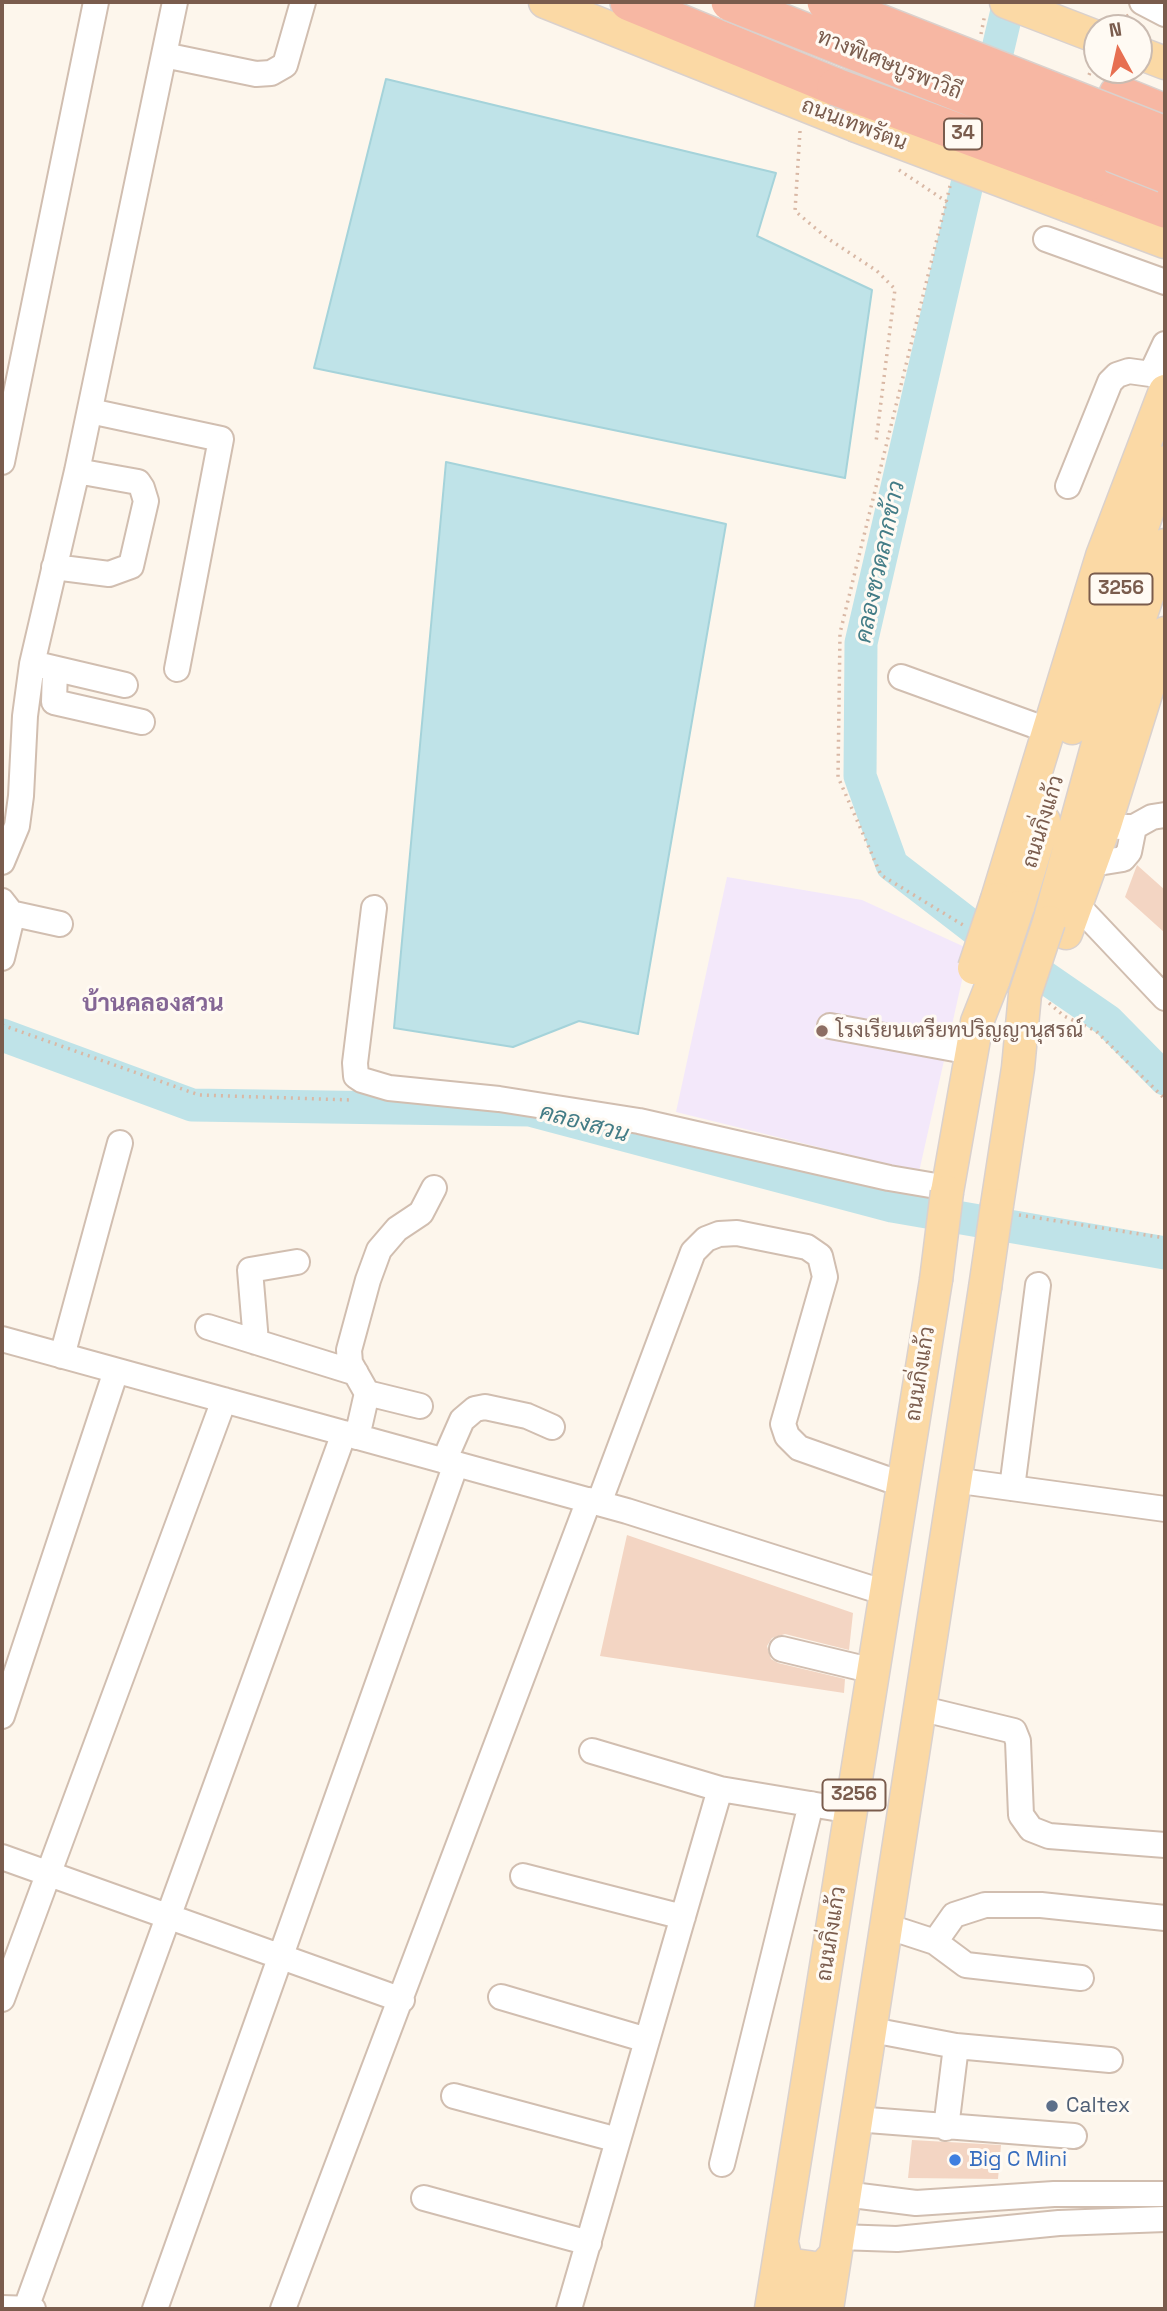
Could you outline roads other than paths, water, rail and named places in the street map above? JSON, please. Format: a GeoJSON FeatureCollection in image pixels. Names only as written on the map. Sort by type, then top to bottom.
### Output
{"type":"FeatureCollection","features":[{"type":"Feature","properties":{"kind":"highway","name":"ถนนเทพรัตน"},"geometry":{"type":"LineString","coordinates":[[629,2],[836,87],[1080,193],[1165,209]]}},
{"type":"Feature","properties":{"kind":"highway","name":"ทางพิเศษบูรพาวิถี"},"geometry":{"type":"LineString","coordinates":[[730,2],[1165,174]]}},
{"type":"Feature","properties":{"kind":"highway","name":"ทางพิเศษบูรพาวิถี"},"geometry":{"type":"LineString","coordinates":[[826,2],[1165,135]]}},
{"type":"Feature","properties":{"kind":"highway"},"geometry":{"type":"LineString","coordinates":[[869,2],[1165,113]]}},
{"type":"Feature","properties":{"kind":"main road","name":"ถนนเทพรัตน"},"geometry":{"type":"LineString","coordinates":[[545,2],[854,125],[1080,193],[1165,242]]}},
{"type":"Feature","properties":{"kind":"main road"},"geometry":{"type":"LineString","coordinates":[[1006,2],[1083,32]]}},
{"type":"Feature","properties":{"kind":"main road"},"geometry":{"type":"LineString","coordinates":[[1076,724],[1102,556],[1160,381]]}},
{"type":"Feature","properties":{"kind":"main road","name":"ถนนกิ่งแก้ว"},"geometry":{"type":"LineString","coordinates":[[773,2309],[984,974],[1007,903],[1076,724],[1165,462]]}},
{"type":"Feature","properties":{"kind":"main road","name":"ถนนกิ่งแก้ว"},"geometry":{"type":"LineString","coordinates":[[827,2309],[855,2119],[872,2030],[953,1480],[985,1288],[1006,1210],[1034,1003],[1064,921],[1076,724],[1165,545]]}},
{"type":"Feature","properties":{"kind":"main road"},"geometry":{"type":"LineString","coordinates":[[1064,921],[1092,864],[1120,826],[1165,633]]}},
{"type":"Feature","properties":{"kind":"main road"},"geometry":{"type":"LineString","coordinates":[[782,2243],[787,2264],[821,2269],[837,2246]]}},
{"type":"Feature","properties":{"kind":"main road"},"geometry":{"type":"LineString","coordinates":[[773,2309],[786,2296],[815,2300],[820,2309]]}},
{"type":"Feature","properties":{"kind":"street"},"geometry":{"type":"LineString","coordinates":[[2,462],[96,2]]}},
{"type":"Feature","properties":{"kind":"street"},"geometry":{"type":"LineString","coordinates":[[2,862],[17,826],[25,770],[25,716],[44,666],[54,567],[90,411],[175,2]]}},
{"type":"Feature","properties":{"kind":"street"},"geometry":{"type":"LineString","coordinates":[[164,55],[256,74],[271,73],[285,65],[299,3]]}},
{"type":"Feature","properties":{"kind":"street"},"geometry":{"type":"LineString","coordinates":[[1137,5],[1165,13]]}},
{"type":"Feature","properties":{"kind":"street"},"geometry":{"type":"LineString","coordinates":[[1046,239],[1165,282]]}},
{"type":"Feature","properties":{"kind":"street"},"geometry":{"type":"LineString","coordinates":[[1068,486],[1110,382],[1116,375],[1129,372],[1160,381],[1165,344]]}},
{"type":"Feature","properties":{"kind":"street"},"geometry":{"type":"LineString","coordinates":[[90,411],[220,439],[177,668]]}},
{"type":"Feature","properties":{"kind":"street"},"geometry":{"type":"LineString","coordinates":[[54,567],[109,575],[131,566],[146,502],[142,488],[138,482],[77,471]]}},
{"type":"Feature","properties":{"kind":"street"},"geometry":{"type":"LineString","coordinates":[[44,666],[125,685]]}},
{"type":"Feature","properties":{"kind":"street"},"geometry":{"type":"LineString","coordinates":[[44,666],[54,702],[142,722]]}},
{"type":"Feature","properties":{"kind":"street"},"geometry":{"type":"LineString","coordinates":[[901,677],[1076,724]]}},
{"type":"Feature","properties":{"kind":"street"},"geometry":{"type":"LineString","coordinates":[[1120,826],[1165,815]]}},
{"type":"Feature","properties":{"kind":"street"},"geometry":{"type":"LineString","coordinates":[[2,958],[6,907],[60,924]]}},
{"type":"Feature","properties":{"kind":"street"},"geometry":{"type":"LineString","coordinates":[[374,908],[355,1063],[356,1076],[362,1080],[389,1088],[499,1099],[639,1121],[948,1190]]}},
{"type":"Feature","properties":{"kind":"street"},"geometry":{"type":"LineString","coordinates":[[1064,921],[1165,998]]}},
{"type":"Feature","properties":{"kind":"street"},"geometry":{"type":"LineString","coordinates":[[830,1026],[974,1037]]}},
{"type":"Feature","properties":{"kind":"street"},"geometry":{"type":"LineString","coordinates":[[62,1356],[120,1143]]}},
{"type":"Feature","properties":{"kind":"street"},"geometry":{"type":"LineString","coordinates":[[20,2308],[351,1435],[361,1383],[349,1350],[379,1250],[397,1229],[421,1213],[434,1188]]}},
{"type":"Feature","properties":{"kind":"street"},"geometry":{"type":"LineString","coordinates":[[283,2309],[594,1502],[693,1252],[706,1239],[719,1234],[737,1233],[807,1247],[820,1255],[825,1278],[783,1424],[787,1436],[799,1448],[904,1485]]}},
{"type":"Feature","properties":{"kind":"street"},"geometry":{"type":"LineString","coordinates":[[256,1342],[250,1270],[297,1262]]}},
{"type":"Feature","properties":{"kind":"street"},"geometry":{"type":"LineString","coordinates":[[1012,1488],[1038,1285]]}},
{"type":"Feature","properties":{"kind":"street"},"geometry":{"type":"LineString","coordinates":[[208,1327],[256,1342],[420,1406]]}},
{"type":"Feature","properties":{"kind":"street"},"geometry":{"type":"LineString","coordinates":[[2,1339],[594,1502],[886,1593]]}},
{"type":"Feature","properties":{"kind":"street"},"geometry":{"type":"LineString","coordinates":[[2,1716],[116,1371]]}},
{"type":"Feature","properties":{"kind":"street"},"geometry":{"type":"LineString","coordinates":[[2,1999],[224,1400]]}},
{"type":"Feature","properties":{"kind":"street"},"geometry":{"type":"LineString","coordinates":[[155,2309],[281,1956],[462,1420],[475,1409],[485,1407],[527,1416],[552,1427]]}},
{"type":"Feature","properties":{"kind":"street"},"geometry":{"type":"LineString","coordinates":[[953,1480],[1165,1509]]}},
{"type":"Feature","properties":{"kind":"street"},"geometry":{"type":"LineString","coordinates":[[782,1649],[874,1671]]}},
{"type":"Feature","properties":{"kind":"street"},"geometry":{"type":"LineString","coordinates":[[919,1708],[1014,1731],[1018,1741],[1021,1815],[1031,1829],[1049,1836],[1165,1844]]}},
{"type":"Feature","properties":{"kind":"street"},"geometry":{"type":"LineString","coordinates":[[592,1751],[720,1789],[852,1811]]}},
{"type":"Feature","properties":{"kind":"street"},"geometry":{"type":"LineString","coordinates":[[569,2309],[720,1789]]}},
{"type":"Feature","properties":{"kind":"street"},"geometry":{"type":"LineString","coordinates":[[722,2164],[811,1804]]}},
{"type":"Feature","properties":{"kind":"street"},"geometry":{"type":"LineString","coordinates":[[2,1857],[402,2000]]}},
{"type":"Feature","properties":{"kind":"street"},"geometry":{"type":"LineString","coordinates":[[523,1876],[683,1917]]}},
{"type":"Feature","properties":{"kind":"street"},"geometry":{"type":"LineString","coordinates":[[935,1942],[954,1915],[985,1905],[1041,1905],[1165,1917]]}},
{"type":"Feature","properties":{"kind":"street"},"geometry":{"type":"LineString","coordinates":[[886,1927],[935,1942],[966,1965],[1082,1978]]}},
{"type":"Feature","properties":{"kind":"street"},"geometry":{"type":"LineString","coordinates":[[501,1997],[648,2040]]}},
{"type":"Feature","properties":{"kind":"street"},"geometry":{"type":"LineString","coordinates":[[872,2030],[956,2046],[1110,2060]]}},
{"type":"Feature","properties":{"kind":"street"},"geometry":{"type":"LineString","coordinates":[[946,2128],[956,2046]]}},
{"type":"Feature","properties":{"kind":"street"},"geometry":{"type":"LineString","coordinates":[[454,2095],[618,2140]]}},
{"type":"Feature","properties":{"kind":"street"},"geometry":{"type":"LineString","coordinates":[[855,2119],[1074,2136]]}},
{"type":"Feature","properties":{"kind":"street"},"geometry":{"type":"LineString","coordinates":[[844,2194],[900,2202],[1054,2194],[1165,2194]]}},
{"type":"Feature","properties":{"kind":"street"},"geometry":{"type":"LineString","coordinates":[[1054,2194],[1059,2222]]}},
{"type":"Feature","properties":{"kind":"street"},"geometry":{"type":"LineString","coordinates":[[424,2198],[589,2243]]}},
{"type":"Feature","properties":{"kind":"street"},"geometry":{"type":"LineString","coordinates":[[944,2201],[947,2234]]}},
{"type":"Feature","properties":{"kind":"street"},"geometry":{"type":"LineString","coordinates":[[897,2239],[900,2202]]}},
{"type":"Feature","properties":{"kind":"street"},"geometry":{"type":"LineString","coordinates":[[837,2246],[1059,2222],[1165,2219]]}},
{"type":"Feature","properties":{"kind":"water"},"geometry":{"type":"Polygon","coordinates":[[[386,79],[776,173],[757,236],[872,290],[845,478],[314,368],[386,79]]]}},
{"type":"Feature","properties":{"kind":"water"},"geometry":{"type":"Polygon","coordinates":[[[446,462],[726,524],[638,1034],[579,1021],[513,1047],[394,1028],[446,462]]]}},
{"type":"Feature","properties":{"kind":"waterway","name":"คลองชวดลากข้าว"},"geometry":{"type":"LineString","coordinates":[[987,95],[1009,2]]}},
{"type":"Feature","properties":{"kind":"waterway","name":"คลองชวดลากข้าว"},"geometry":{"type":"LineString","coordinates":[[977,141],[861,643],[860,776],[892,865],[979,932],[1108,1021],[1165,1079]]}},
{"type":"Feature","properties":{"kind":"waterway","name":"คลองสวน"},"geometry":{"type":"LineString","coordinates":[[2,1035],[192,1105],[530,1110],[892,1206],[1165,1253]]}},
{"type":"Feature","properties":{"kind":"place","name":"โรงเรียนเตรียทปริญญานุสรณ์"},"geometry":{"type":"Point","coordinates":[822,1031]}},
{"type":"Feature","properties":{"kind":"place","name":"Caltex"},"geometry":{"type":"Point","coordinates":[1052,2106]}},
{"type":"Feature","properties":{"kind":"place","name":"Big C Mini"},"geometry":{"type":"Point","coordinates":[955,2160]}},
{"type":"Feature","properties":{"kind":"district","name":"บ้านคลองสวน"},"geometry":{"type":"Point","coordinates":[153,1004]}}]}
